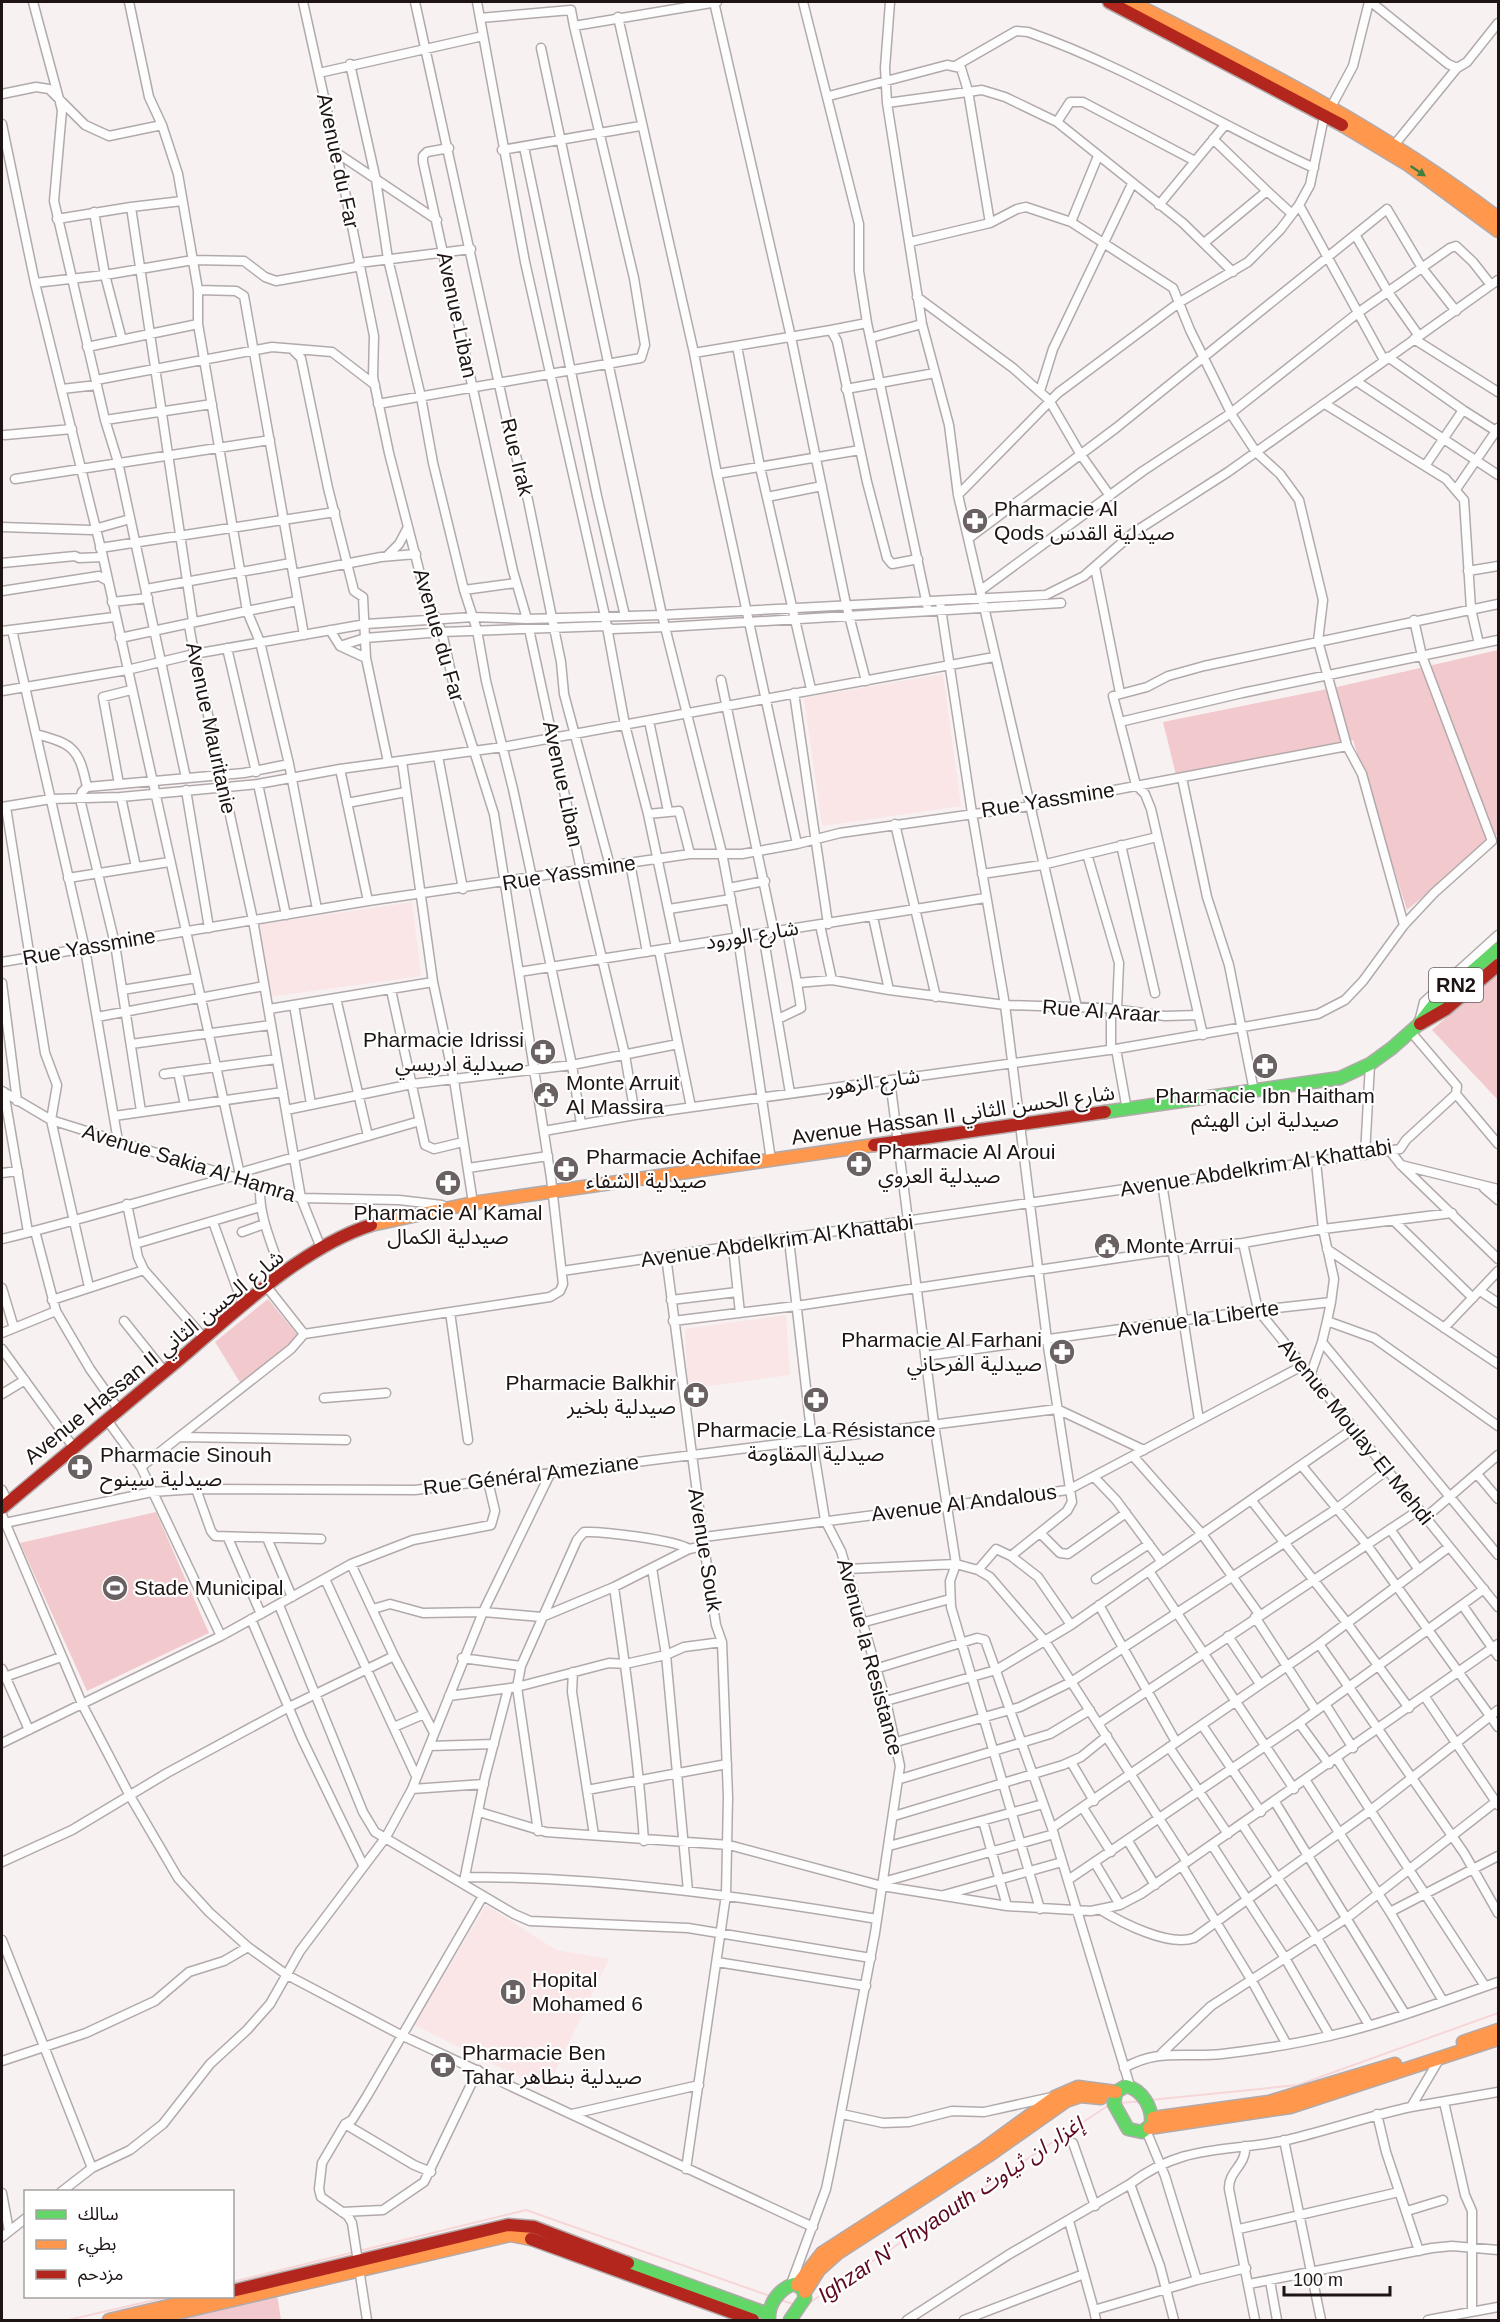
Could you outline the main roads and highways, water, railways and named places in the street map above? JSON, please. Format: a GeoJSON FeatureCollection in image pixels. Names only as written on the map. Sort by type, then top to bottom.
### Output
{"type":"FeatureCollection","features":[{"type":"Feature","properties":{"kind":"waterway","name":"Ighzar N' Thyaouth إغزار ان ثياوث"},"geometry":{"type":"LineString","coordinates":[[1150,2100],[1298,2085],[1498,2013]]}},
{"type":"Feature","properties":{"kind":"waterway","name":"Ighzar N' Thyaouth إغزار ان ثياوث"},"geometry":{"type":"LineString","coordinates":[[1120,2103],[1142,2101]]}},
{"type":"Feature","properties":{"kind":"waterway","name":"Ighzar N' Thyaouth إغزار ان ثياوث"},"geometry":{"type":"LineString","coordinates":[[806,2305],[1109,2105]]}},
{"type":"Feature","properties":{"kind":"waterway","name":"Ighzar N' Thyaouth إغزار ان ثياوث"},"geometry":{"type":"LineString","coordinates":[[234,2282],[526,2210],[770,2296]]}},
{"type":"Feature","properties":{"kind":"waterway","name":"Ighzar N' Thyaouth إغزار ان ثياوث"},"geometry":{"type":"LineString","coordinates":[[68,2320],[163,2298]]}},
{"type":"Feature","properties":{"kind":"waterway","name":"Ighzar N' Thyaouth إغزار ان ثياوث"},"geometry":{"type":"LineString","coordinates":[[778,2299],[796,2305]]}},
{"type":"Feature","properties":{"kind":"place","name":"Pharmacie Al Qods صيدلية القدس"},"geometry":{"type":"Point","coordinates":[975,521]}},
{"type":"Feature","properties":{"kind":"place","name":"Pharmacie Idrissi صيدلية ادريسي"},"geometry":{"type":"Point","coordinates":[543,1052]}},
{"type":"Feature","properties":{"kind":"place","name":"Pharmacie Ibn Haitham صيدلية ابن الهيثم"},"geometry":{"type":"Point","coordinates":[1265,1066]}},
{"type":"Feature","properties":{"kind":"place","name":"Monte Arruit Al Massira"},"geometry":{"type":"Point","coordinates":[546,1095]}},
{"type":"Feature","properties":{"kind":"place","name":"Pharmacie Al Aroui صيدلية العروي"},"geometry":{"type":"Point","coordinates":[859,1164]}},
{"type":"Feature","properties":{"kind":"place","name":"Pharmacie Achifae صيدلية الشفاء"},"geometry":{"type":"Point","coordinates":[566,1169]}},
{"type":"Feature","properties":{"kind":"place","name":"Pharmacie Al Kamal صيدلية الكمال"},"geometry":{"type":"Point","coordinates":[448,1183]}},
{"type":"Feature","properties":{"kind":"place","name":"Monte Arrui"},"geometry":{"type":"Point","coordinates":[1107,1246]}},
{"type":"Feature","properties":{"kind":"place","name":"Pharmacie Al Farhani صيدلية الفرحاني"},"geometry":{"type":"Point","coordinates":[1062,1352]}},
{"type":"Feature","properties":{"kind":"place","name":"Pharmacie Balkhir صيدلية بلخير"},"geometry":{"type":"Point","coordinates":[696,1395]}},
{"type":"Feature","properties":{"kind":"place","name":"Pharmacie La Résistance صيدلية المقاومة"},"geometry":{"type":"Point","coordinates":[816,1400]}},
{"type":"Feature","properties":{"kind":"place","name":"Pharmacie Sinouh صيدلية سينوح"},"geometry":{"type":"Point","coordinates":[80,1467]}},
{"type":"Feature","properties":{"kind":"place","name":"Stade Municipal"},"geometry":{"type":"Point","coordinates":[115,1588]}},
{"type":"Feature","properties":{"kind":"place","name":"Hopital Mohamed 6"},"geometry":{"type":"Point","coordinates":[513,1992]}},
{"type":"Feature","properties":{"kind":"place","name":"Pharmacie Ben Tahar صيدلية بنطاهر"},"geometry":{"type":"Point","coordinates":[443,2065]}}]}
